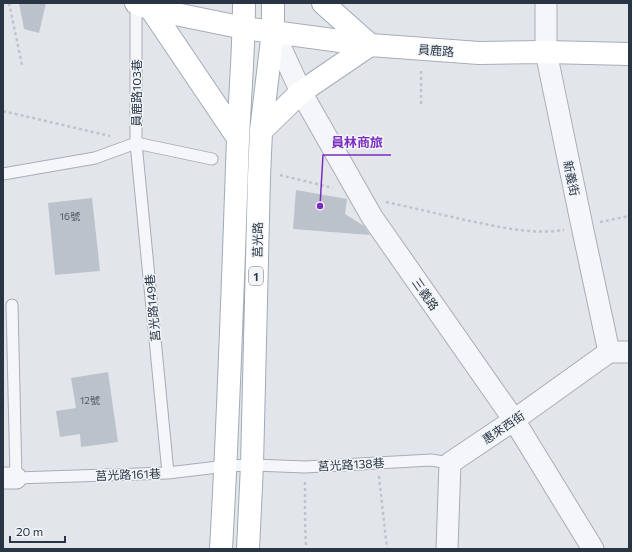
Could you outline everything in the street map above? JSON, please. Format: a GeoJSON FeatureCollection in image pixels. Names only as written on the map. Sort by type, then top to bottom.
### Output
{"type":"FeatureCollection","features":[{"type":"Feature","properties":{"kind":"main road","name":"員鹿路"},"geometry":{"type":"LineString","coordinates":[[192,3],[244,28]]}},
{"type":"Feature","properties":{"kind":"main road","name":"莒光路"},"geometry":{"type":"LineString","coordinates":[[221,549],[226,466],[244,3]]}},
{"type":"Feature","properties":{"kind":"main road","name":"莒光路"},"geometry":{"type":"LineString","coordinates":[[248,549],[252,465],[261,131],[273,32],[273,3]]}},
{"type":"Feature","properties":{"kind":"main road"},"geometry":{"type":"LineString","coordinates":[[261,131],[301,92],[370,45],[323,3]]}},
{"type":"Feature","properties":{"kind":"main road","name":"員鹿路"},"geometry":{"type":"LineString","coordinates":[[141,5],[244,28],[370,45],[479,53],[546,52],[629,54]]}},
{"type":"Feature","properties":{"kind":"main road"},"geometry":{"type":"LineString","coordinates":[[141,5],[238,138]]}},
{"type":"Feature","properties":{"kind":"street","name":"新義街"},"geometry":{"type":"LineString","coordinates":[[546,3],[546,52],[582,226],[619,352]]}},
{"type":"Feature","properties":{"kind":"street","name":"三義路"},"geometry":{"type":"LineString","coordinates":[[273,32],[301,92],[372,216],[514,420],[593,549]]}},
{"type":"Feature","properties":{"kind":"street","name":"惠來西街"},"geometry":{"type":"LineString","coordinates":[[450,463],[619,352]]}},
{"type":"Feature","properties":{"kind":"street"},"geometry":{"type":"LineString","coordinates":[[447,549],[450,463]]}},
{"type":"Feature","properties":{"kind":"lane","name":"員鹿路103巷"},"geometry":{"type":"LineString","coordinates":[[3,174],[95,158],[136,142],[141,5]]}},
{"type":"Feature","properties":{"kind":"lane"},"geometry":{"type":"LineString","coordinates":[[136,142],[212,159]]}},
{"type":"Feature","properties":{"kind":"lane","name":"莒光路149巷"},"geometry":{"type":"LineString","coordinates":[[136,142],[168,473]]}},
{"type":"Feature","properties":{"kind":"lane"},"geometry":{"type":"LineString","coordinates":[[10,478],[12,304]]}},
{"type":"Feature","properties":{"kind":"lane","name":"莒光路138巷"},"geometry":{"type":"LineString","coordinates":[[252,465],[306,467],[431,460],[450,463]]}},
{"type":"Feature","properties":{"kind":"lane","name":"莒光路161巷"},"geometry":{"type":"LineString","coordinates":[[10,478],[168,473],[226,466],[252,465]]}},
{"type":"Feature","properties":{"kind":"path"},"geometry":{"type":"LineString","coordinates":[[9,3],[22,65]]}},
{"type":"Feature","properties":{"kind":"path"},"geometry":{"type":"LineString","coordinates":[[421,104],[422,49]]}},
{"type":"Feature","properties":{"kind":"path"},"geometry":{"type":"LineString","coordinates":[[3,111],[136,142]]}},
{"type":"Feature","properties":{"kind":"path"},"geometry":{"type":"LineString","coordinates":[[280,175],[361,196],[483,224],[530,232],[556,231],[629,216]]}},
{"type":"Feature","properties":{"kind":"path"},"geometry":{"type":"LineString","coordinates":[[377,463],[386,549]]}},
{"type":"Feature","properties":{"kind":"path"},"geometry":{"type":"LineString","coordinates":[[306,467],[306,549]]}},
{"type":"Feature","properties":{"kind":"building"},"geometry":{"type":"Polygon","coordinates":[[[19,3],[46,3],[39,33],[24,29],[19,3]]]}},
{"type":"Feature","properties":{"kind":"building"},"geometry":{"type":"Polygon","coordinates":[[[296,190],[347,199],[345,214],[364,226],[370,235],[293,229],[296,190]]]}},
{"type":"Feature","properties":{"kind":"building"},"geometry":{"type":"Polygon","coordinates":[[[92,198],[100,271],[55,275],[48,203],[92,198]]]}},
{"type":"Feature","properties":{"kind":"building"},"geometry":{"type":"Polygon","coordinates":[[[108,372],[118,442],[81,447],[80,434],[60,437],[56,411],[76,408],[71,378],[108,372]]]}},
{"type":"Feature","properties":{"kind":"place","name":"員林商旅"},"geometry":{"type":"Point","coordinates":[320,206]}}]}
